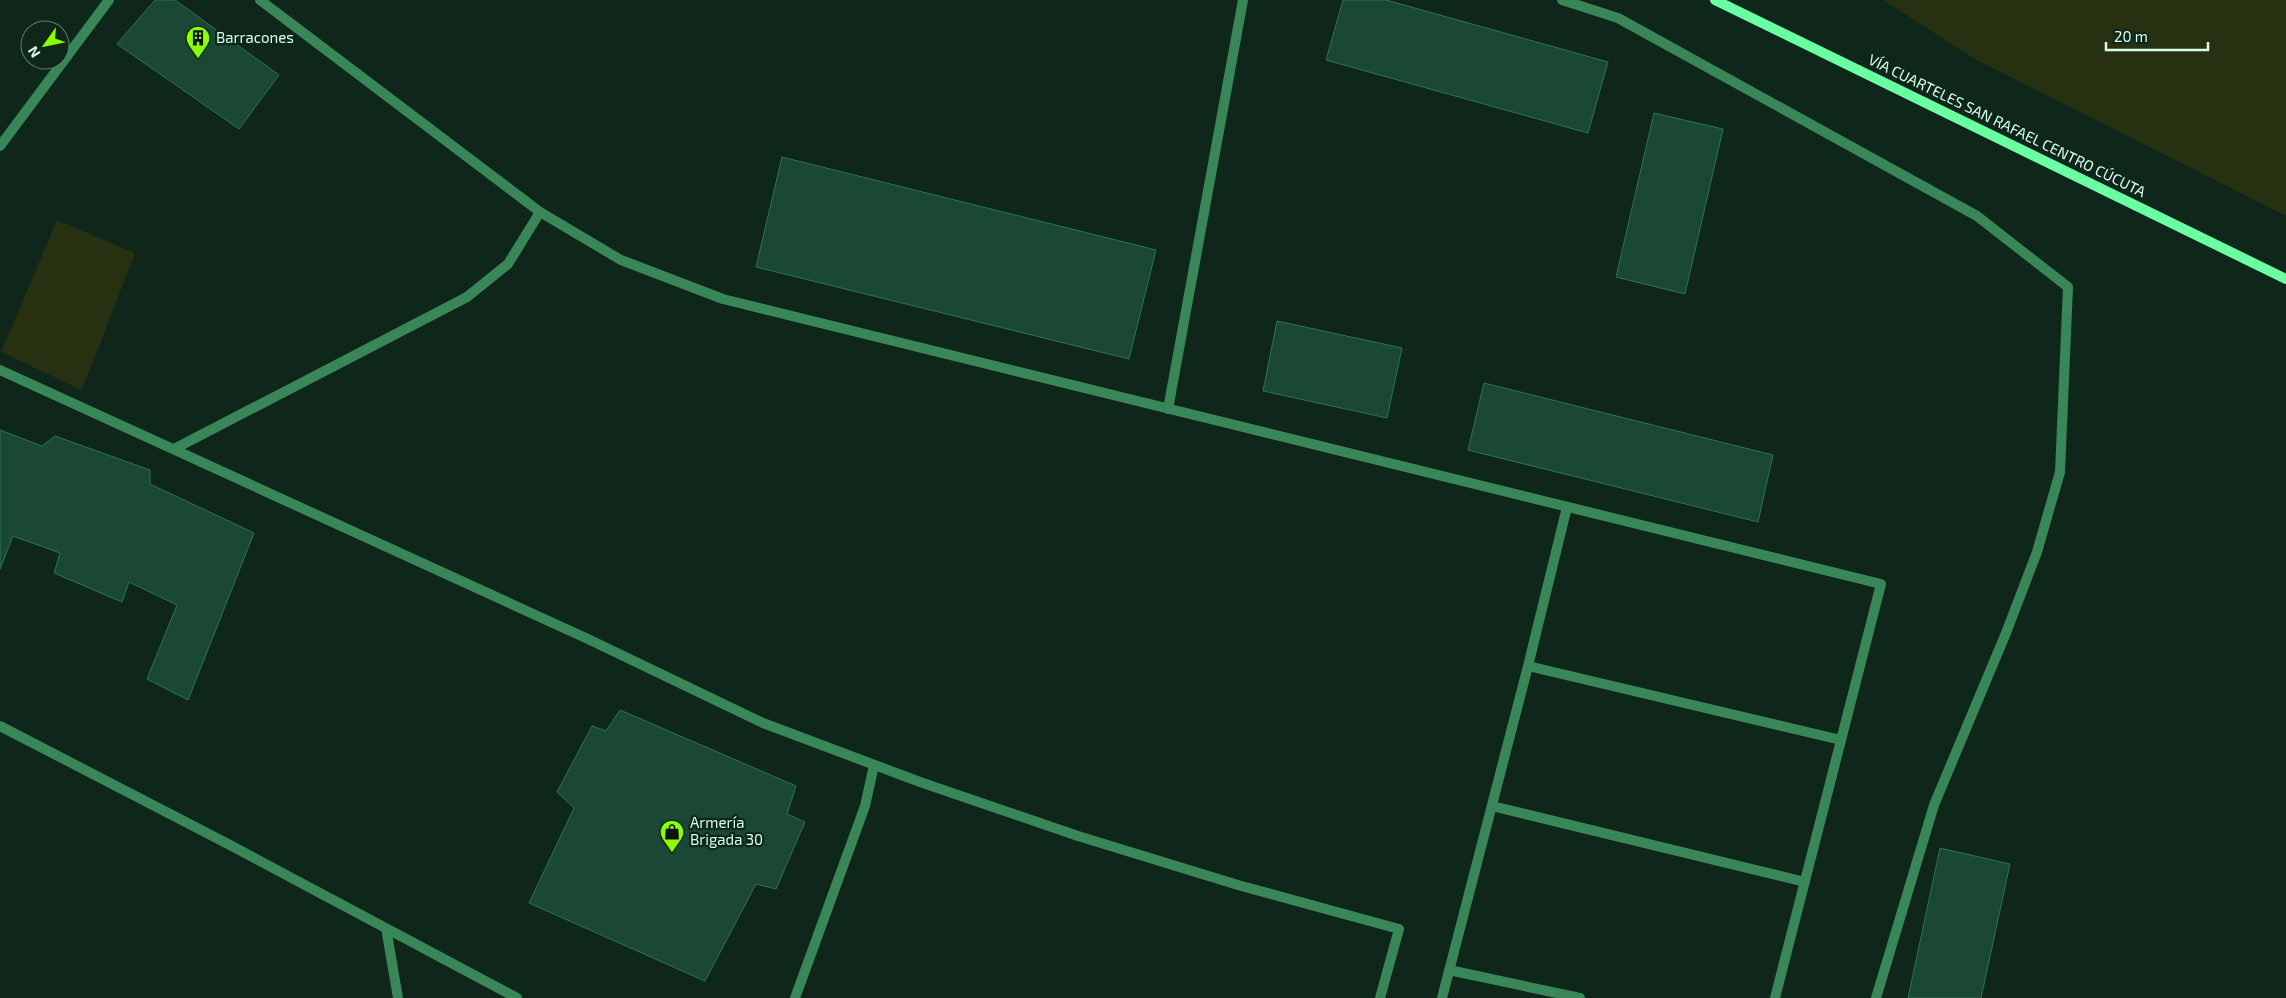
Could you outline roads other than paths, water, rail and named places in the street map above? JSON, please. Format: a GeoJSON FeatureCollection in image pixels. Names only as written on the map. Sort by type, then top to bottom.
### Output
{"type":"FeatureCollection","features":[{"type":"Feature","properties":{"kind":"main road","name":"VÍA CUARTELES SAN RAFAEL CENTRO CÚCUTA"},"geometry":{"type":"LineString","coordinates":[[1715,0],[2286,279]]}},
{"type":"Feature","properties":{"kind":"street"},"geometry":{"type":"LineString","coordinates":[[0,146],[109,0]]}},
{"type":"Feature","properties":{"kind":"street"},"geometry":{"type":"LineString","coordinates":[[260,0],[540,212],[621,260],[723,300],[1881,584],[1775,998]]}},
{"type":"Feature","properties":{"kind":"street"},"geometry":{"type":"LineString","coordinates":[[1168,409],[1243,0]]}},
{"type":"Feature","properties":{"kind":"street"},"geometry":{"type":"LineString","coordinates":[[1562,0],[1618,18],[1977,216],[2068,287],[2060,472],[2037,552],[2006,633],[1934,805],[1876,998]]}},
{"type":"Feature","properties":{"kind":"street"},"geometry":{"type":"LineString","coordinates":[[176,448],[466,297],[508,264],[540,212]]}},
{"type":"Feature","properties":{"kind":"street"},"geometry":{"type":"LineString","coordinates":[[0,370],[176,448],[588,639],[763,723],[920,782],[1078,836],[1238,885],[1399,929],[1380,998]]}},
{"type":"Feature","properties":{"kind":"street"},"geometry":{"type":"LineString","coordinates":[[1442,998],[1567,507]]}},
{"type":"Feature","properties":{"kind":"street"},"geometry":{"type":"LineString","coordinates":[[1528,666],[1841,740]]}},
{"type":"Feature","properties":{"kind":"street"},"geometry":{"type":"LineString","coordinates":[[0,726],[516,998]]}},
{"type":"Feature","properties":{"kind":"street"},"geometry":{"type":"LineString","coordinates":[[795,998],[865,806],[874,764]]}},
{"type":"Feature","properties":{"kind":"street"},"geometry":{"type":"LineString","coordinates":[[1492,806],[1805,882]]}},
{"type":"Feature","properties":{"kind":"street"},"geometry":{"type":"LineString","coordinates":[[386,928],[398,998]]}},
{"type":"Feature","properties":{"kind":"street"},"geometry":{"type":"LineString","coordinates":[[1449,970],[1580,998]]}},
{"type":"Feature","properties":{"kind":"place","name":"Barracones"},"geometry":{"type":"Point","coordinates":[198,59]}},
{"type":"Feature","properties":{"kind":"place","name":"Armería Brigada 30"},"geometry":{"type":"Point","coordinates":[672,853]}}]}
